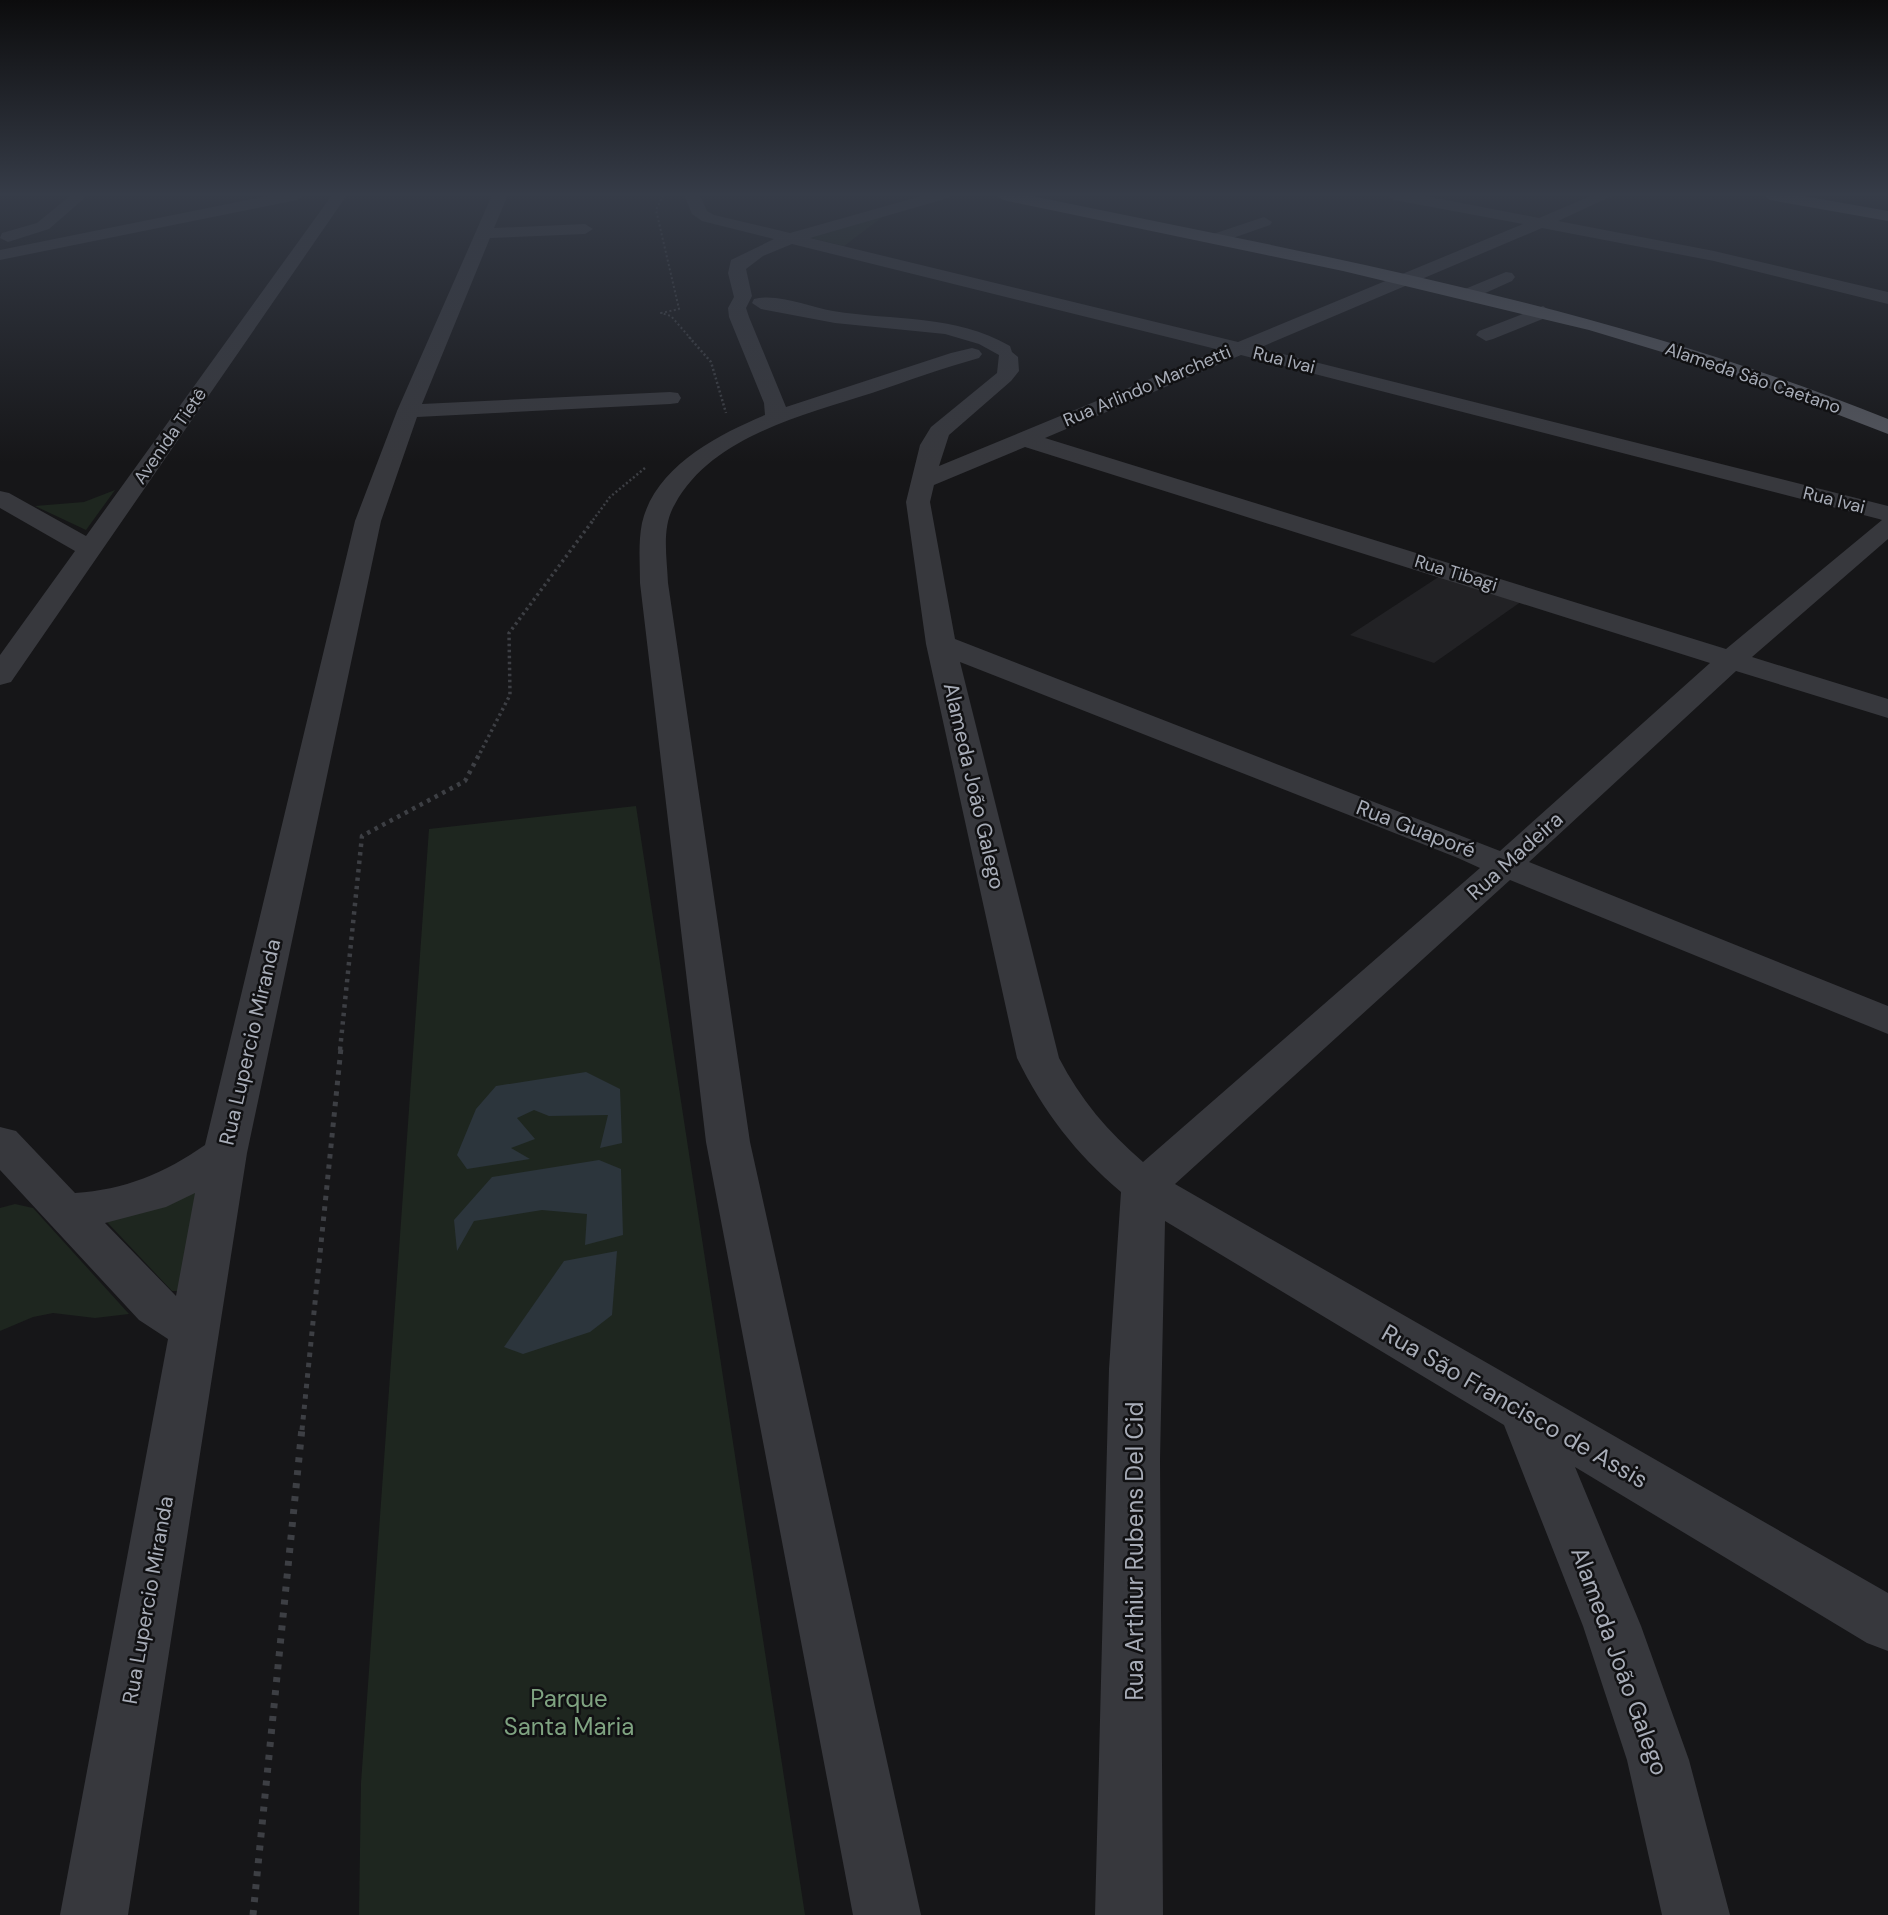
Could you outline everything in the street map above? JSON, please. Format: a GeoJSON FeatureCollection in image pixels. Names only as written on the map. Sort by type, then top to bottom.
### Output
{"type":"FeatureCollection","features":[{"type":"Feature","properties":{"kind":"main road","name":"Alameda São Caetano"},"geometry":{"type":"LineString","coordinates":[[1433,284],[1682,351],[1888,427]]}},
{"type":"Feature","properties":{"kind":"street","name":"Avenida Tietê"},"geometry":{"type":"LineString","coordinates":[[0,676],[277,284]]}},
{"type":"Feature","properties":{"kind":"street","name":"Rua Lupercio Miranda"},"geometry":{"type":"LineString","coordinates":[[94,1915],[225,1153],[368,521],[408,411],[463,284]]}},
{"type":"Feature","properties":{"kind":"street"},"geometry":{"type":"LineString","coordinates":[[743,284],[756,300],[776,418]]}},
{"type":"Feature","properties":{"kind":"street","name":"Rua Ivai"},"geometry":{"type":"LineString","coordinates":[[976,284],[1888,514]]}},
{"type":"Feature","properties":{"kind":"street","name":"Rua Arlindo Marchetti"},"geometry":{"type":"LineString","coordinates":[[921,481],[1390,284]]}},
{"type":"Feature","properties":{"kind":"street"},"geometry":{"type":"LineString","coordinates":[[1472,293],[1490,284]]}},
{"type":"Feature","properties":{"kind":"street"},"geometry":{"type":"LineString","coordinates":[[1832,284],[1888,298]]}},
{"type":"Feature","properties":{"kind":"street"},"geometry":{"type":"LineString","coordinates":[[756,300],[837,318],[957,331],[984,338],[1006,362]]}},
{"type":"Feature","properties":{"kind":"street"},"geometry":{"type":"LineString","coordinates":[[1486,335],[1543,312]]}},
{"type":"Feature","properties":{"kind":"street"},"geometry":{"type":"LineString","coordinates":[[957,331],[971,343],[977,357]]}},
{"type":"Feature","properties":{"kind":"street"},"geometry":{"type":"LineString","coordinates":[[887,1915],[727,1142],[654,583],[653,540],[660,506],[684,473],[704,456],[776,418],[943,362],[977,357],[1006,362]]}},
{"type":"Feature","properties":{"kind":"street","name":"Alameda João Galego"},"geometry":{"type":"LineString","coordinates":[[1006,362],[939,432],[932,445],[918,502],[921,535],[941,644],[1038,1058],[1055,1094],[1082,1129],[1107,1157],[1144,1187]]}},
{"type":"Feature","properties":{"kind":"street"},"geometry":{"type":"LineString","coordinates":[[408,411],[670,398]]}},
{"type":"Feature","properties":{"kind":"street","name":"Rua Tibagi"},"geometry":{"type":"LineString","coordinates":[[1023,439],[1888,709]]}},
{"type":"Feature","properties":{"kind":"street"},"geometry":{"type":"LineString","coordinates":[[0,498],[90,549]]}},
{"type":"Feature","properties":{"kind":"street","name":"Rua Madeira"},"geometry":{"type":"LineString","coordinates":[[1144,1187],[1506,865],[1732,659],[1888,526]]}},
{"type":"Feature","properties":{"kind":"street","name":"Rua Guaporé"},"geometry":{"type":"LineString","coordinates":[[941,644],[1506,865],[1888,1021]]}},
{"type":"Feature","properties":{"kind":"street"},"geometry":{"type":"LineString","coordinates":[[0,1142],[156,1307],[170,1318],[194,1329]]}},
{"type":"Feature","properties":{"kind":"street"},"geometry":{"type":"LineString","coordinates":[[65,1210],[93,1209],[151,1196],[180,1184],[225,1153]]}},
{"type":"Feature","properties":{"kind":"street","name":"Rua São Francisco de Assis"},"geometry":{"type":"LineString","coordinates":[[1144,1187],[1888,1624]]}},
{"type":"Feature","properties":{"kind":"street","name":"Rua Arthiur Rubens Del Cid"},"geometry":{"type":"LineString","coordinates":[[1129,1915],[1136,1288],[1144,1187]]}},
{"type":"Feature","properties":{"kind":"street","name":"Alameda João Galego"},"geometry":{"type":"LineString","coordinates":[[1526,1413],[1612,1626],[1658,1760],[1696,1915]]}},
{"type":"Feature","properties":{"kind":"path"},"geometry":{"type":"LineString","coordinates":[[673,284],[679,309],[661,313],[671,316],[711,362],[726,416]]}},
{"type":"Feature","properties":{"kind":"path"},"geometry":{"type":"LineString","coordinates":[[253,1915],[362,836],[466,781],[510,695],[509,633],[610,497],[647,467]]}},
{"type":"Feature","properties":{"kind":"shaded area"},"geometry":{"type":"Polygon","coordinates":[[[1440,576],[1522,601],[1434,663],[1350,635],[1440,576]]]}},
{"type":"Feature","properties":{"kind":"shaded area"},"geometry":{"type":"Polygon","coordinates":[[[586,1072],[620,1089],[622,1143],[600,1148],[608,1115],[549,1116],[534,1110],[517,1118],[535,1139],[511,1148],[530,1159],[467,1169],[457,1155],[476,1109],[496,1086],[586,1072]]]}},
{"type":"Feature","properties":{"kind":"shaded area"},"geometry":{"type":"Polygon","coordinates":[[[599,1160],[621,1169],[623,1235],[585,1245],[587,1214],[542,1210],[474,1221],[457,1251],[454,1220],[492,1177],[599,1160]]]}},
{"type":"Feature","properties":{"kind":"shaded area"},"geometry":{"type":"Polygon","coordinates":[[[617,1251],[612,1315],[590,1332],[523,1354],[504,1347],[564,1261],[617,1251]]]}},
{"type":"Feature","properties":{"kind":"green space"},"geometry":{"type":"Polygon","coordinates":[[[115,490],[86,530],[35,506],[84,502],[115,490]]]}},
{"type":"Feature","properties":{"kind":"green space","name":"Parque Santa Maria"},"geometry":{"type":"Polygon","coordinates":[[[636,806],[805,1915],[359,1915],[361,1783],[429,829],[636,806]]]}},
{"type":"Feature","properties":{"kind":"green space"},"geometry":{"type":"Polygon","coordinates":[[[202,1183],[181,1291],[172,1291],[107,1222],[202,1183]]]}},
{"type":"Feature","properties":{"kind":"green space"},"geometry":{"type":"Polygon","coordinates":[[[15,1204],[33,1208],[129,1314],[95,1318],[53,1313],[33,1317],[0,1331],[0,1208],[15,1204]]]}}]}
